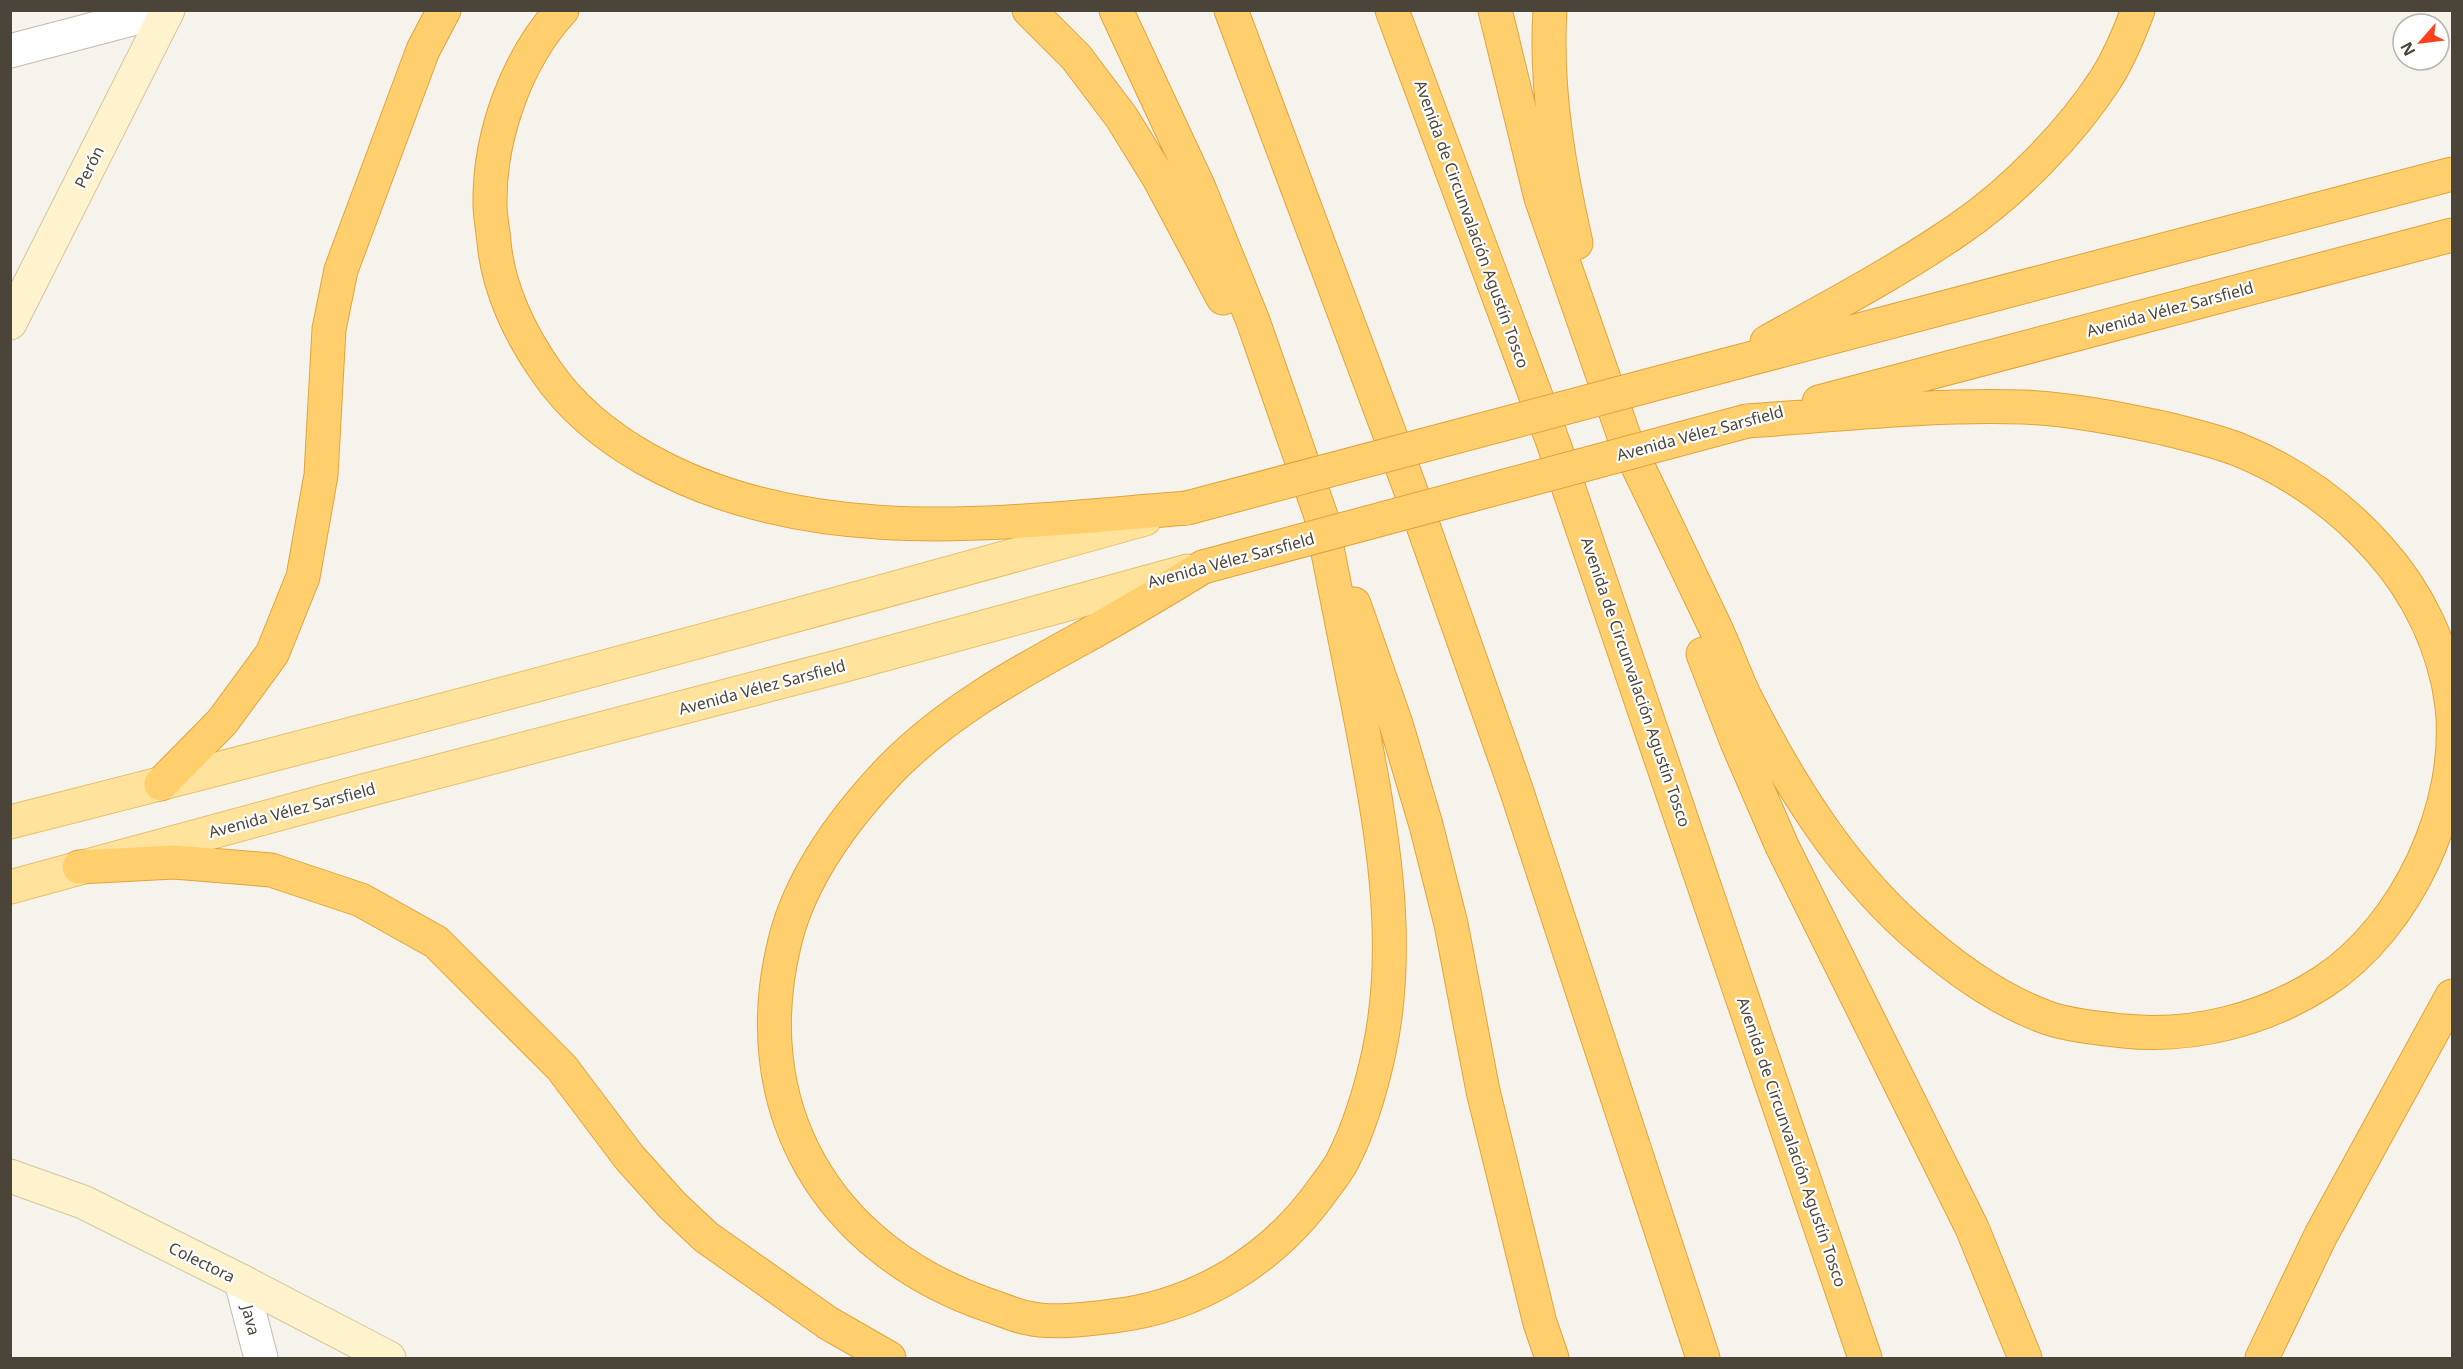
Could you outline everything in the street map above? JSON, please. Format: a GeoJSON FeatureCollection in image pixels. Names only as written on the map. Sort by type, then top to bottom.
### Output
{"type":"FeatureCollection","features":[{"type":"Feature","properties":{"kind":"highway"},"geometry":{"type":"LineString","coordinates":[[161,784],[222,722],[272,654],[303,577],[321,475],[329,329],[341,270],[423,50],[444,10]]}},
{"type":"Feature","properties":{"kind":"highway"},"geometry":{"type":"LineString","coordinates":[[562,10],[551,22],[524,66],[503,116],[493,161],[490,204],[497,261],[508,299],[528,345],[556,387],[587,419],[626,448],[669,472],[707,489],[753,503],[802,513],[905,524],[958,524],[1187,508],[2452,174]]}},
{"type":"Feature","properties":{"kind":"highway"},"geometry":{"type":"LineString","coordinates":[[1029,10],[1076,57],[1122,118],[1159,178],[1216,283],[1318,508],[1379,816],[1388,908],[1389,980],[1379,1050],[1364,1108],[1341,1164],[1309,1210],[1271,1248],[1233,1275],[1186,1299],[1138,1313],[1086,1319],[1031,1320],[958,1294],[915,1273],[873,1241],[834,1202],[807,1162],[792,1125],[779,1079],[774,1029],[776,987],[787,934],[804,890],[828,848],[856,808],[895,765],[941,725],[983,694],[1203,567]]}},
{"type":"Feature","properties":{"kind":"highway"},"geometry":{"type":"LineString","coordinates":[[1116,10],[1199,188],[1253,321],[1389,703],[1426,825],[1451,924],[1486,1102],[1540,1323],[1552,1359]]}},
{"type":"Feature","properties":{"kind":"highway"},"geometry":{"type":"LineString","coordinates":[[1231,10],[1408,483],[1516,789],[1703,1359]]}},
{"type":"Feature","properties":{"kind":"highway","name":"Avenida de Circunvalación Agustín Tosco"},"geometry":{"type":"LineString","coordinates":[[1392,10],[1553,442],[1865,1359]]}},
{"type":"Feature","properties":{"kind":"highway"},"geometry":{"type":"LineString","coordinates":[[1495,10],[1541,198],[1619,425],[1724,710],[1782,846],[1972,1228],[2025,1359]]}},
{"type":"Feature","properties":{"kind":"highway"},"geometry":{"type":"LineString","coordinates":[[1550,10],[1551,83],[1567,202],[1619,425],[1717,632],[1742,691],[1770,744],[1823,829],[1850,866],[1909,928],[1942,956],[1979,982],[2014,1004],[2052,1019],[2092,1028],[2134,1032],[2175,1032],[2213,1027],[2268,1009],[2325,981],[2356,954],[2386,922],[2410,887],[2431,848],[2444,806],[2452,756],[2452,708],[2442,658],[2424,612],[2397,569],[2362,530],[2324,497],[2282,471],[2237,449],[2189,435],[2083,412],[2025,407],[1974,406],[1747,421]]}},
{"type":"Feature","properties":{"kind":"highway"},"geometry":{"type":"LineString","coordinates":[[1726,365],[1905,263],[1961,228],[2007,190],[2046,153],[2105,80],[2127,38],[2138,10]]}},
{"type":"Feature","properties":{"kind":"highway","name":"Avenida Vélez Sarsfield"},"geometry":{"type":"LineString","coordinates":[[1203,567],[2452,235]]}},
{"type":"Feature","properties":{"kind":"highway"},"geometry":{"type":"LineString","coordinates":[[79,867],[174,862],[271,870],[361,900],[436,942],[562,1068],[628,1157],[672,1205],[706,1237],[828,1323],[889,1359]]}},
{"type":"Feature","properties":{"kind":"highway"},"geometry":{"type":"LineString","coordinates":[[2262,1359],[2321,1235],[2452,996]]}},
{"type":"Feature","properties":{"kind":"main road","name":"Perón"},"geometry":{"type":"LineString","coordinates":[[10,323],[167,10]]}},
{"type":"Feature","properties":{"kind":"main road"},"geometry":{"type":"LineString","coordinates":[[10,822],[819,610],[1187,508]]}},
{"type":"Feature","properties":{"kind":"main road","name":"Avenida Vélez Sarsfield"},"geometry":{"type":"LineString","coordinates":[[10,887],[845,665],[1203,567]]}},
{"type":"Feature","properties":{"kind":"main road","name":"Colectora"},"geometry":{"type":"LineString","coordinates":[[10,1176],[83,1202],[241,1281],[389,1359]]}},
{"type":"Feature","properties":{"kind":"street"},"geometry":{"type":"LineString","coordinates":[[10,51],[167,10]]}},
{"type":"Feature","properties":{"kind":"street","name":"Java"},"geometry":{"type":"LineString","coordinates":[[241,1281],[261,1359]]}}]}
